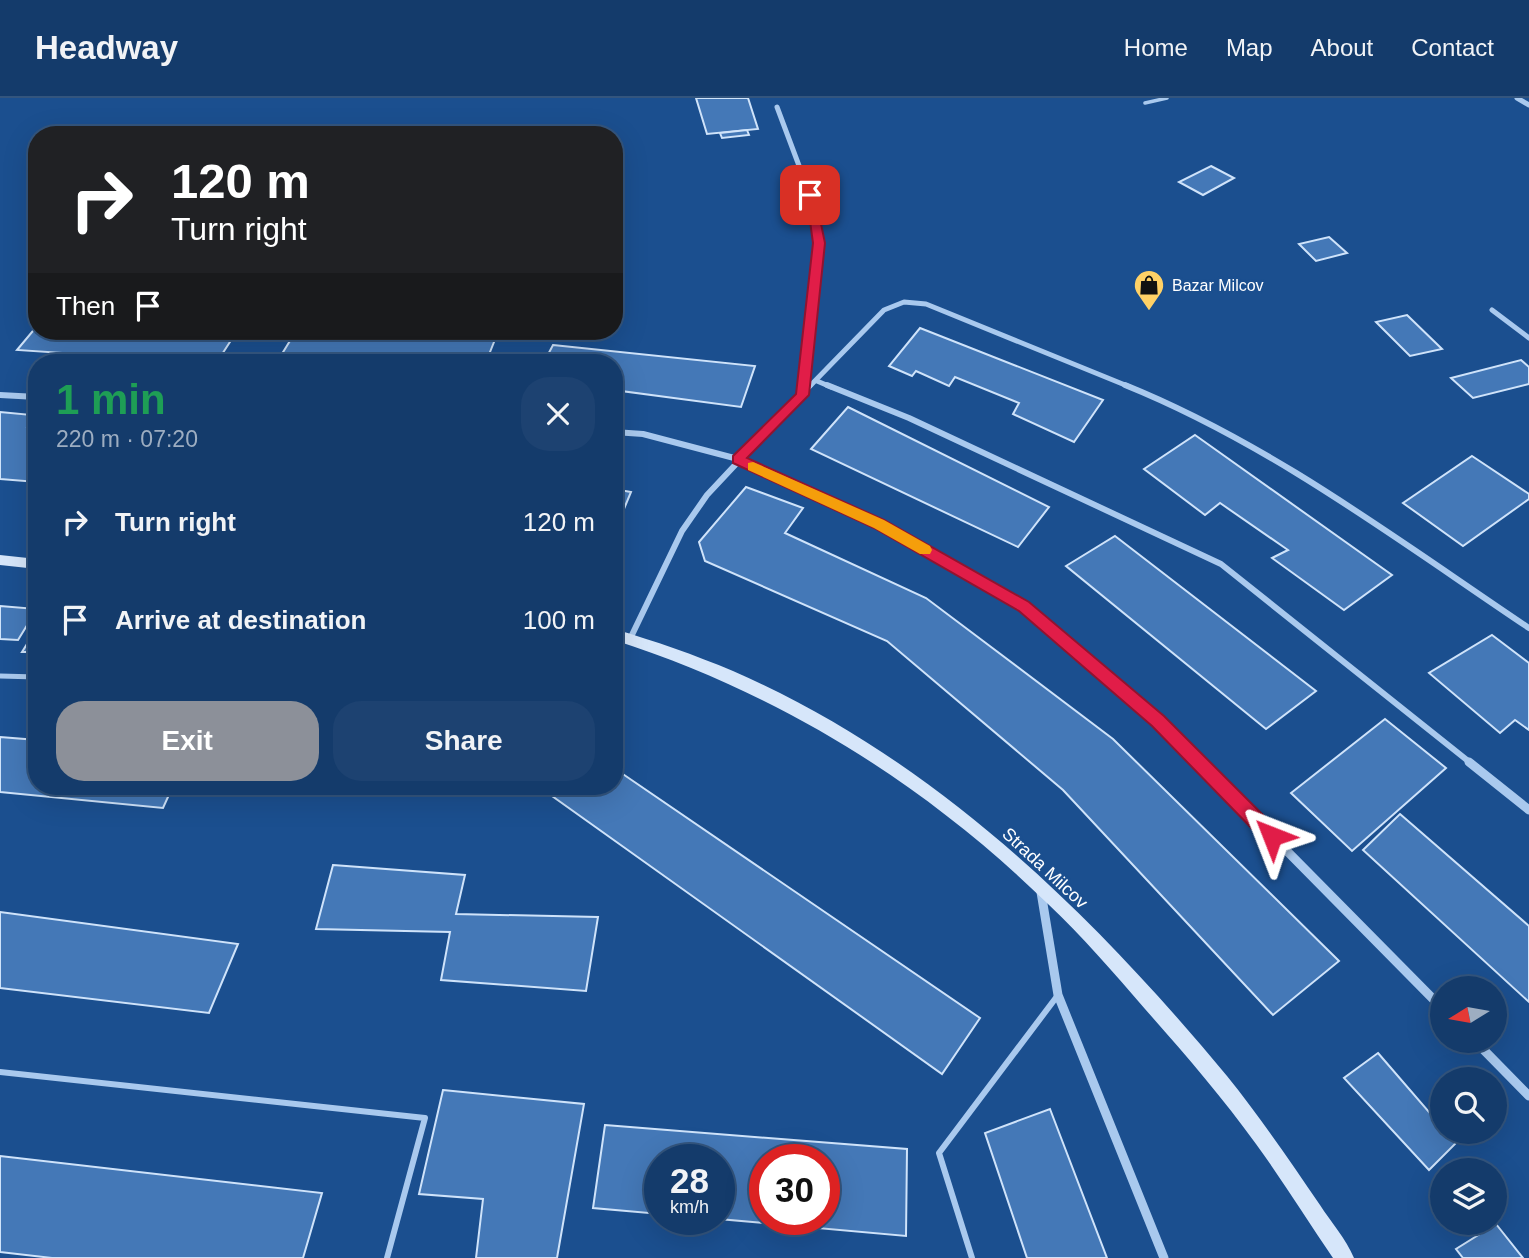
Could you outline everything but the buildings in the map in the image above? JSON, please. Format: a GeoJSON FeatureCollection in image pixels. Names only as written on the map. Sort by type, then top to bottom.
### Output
{"type":"FeatureCollection","features":[{"type":"Feature","properties":{"kind":"main road"},"geometry":{"type":"LineString","coordinates":[[0,560],[28,563]]}},
{"type":"Feature","properties":{"kind":"main road","name":"Strada Milcov"},"geometry":{"type":"LineString","coordinates":[[623,637],[714,669],[809,716],[883,763],[963,821],[1040,886],[1126,974],[1190,1046],[1264,1139],[1344,1258]]}},
{"type":"Feature","properties":{"kind":"street"},"geometry":{"type":"LineString","coordinates":[[1517,98],[1529,105]]}},
{"type":"Feature","properties":{"kind":"street"},"geometry":{"type":"LineString","coordinates":[[777,107],[810,195],[819,243],[803,395]]}},
{"type":"Feature","properties":{"kind":"street"},"geometry":{"type":"LineString","coordinates":[[623,635],[682,531],[707,495],[738,459],[884,310],[896,302],[909,300],[926,304],[1177,406],[1293,471],[1529,628]]}},
{"type":"Feature","properties":{"kind":"street"},"geometry":{"type":"LineString","coordinates":[[1492,310],[1529,338]]}},
{"type":"Feature","properties":{"kind":"street"},"geometry":{"type":"LineString","coordinates":[[817,381],[909,418],[1221,564],[1529,810]]}},
{"type":"Feature","properties":{"kind":"street"},"geometry":{"type":"LineString","coordinates":[[0,395],[28,397]]}},
{"type":"Feature","properties":{"kind":"street"},"geometry":{"type":"LineString","coordinates":[[623,433],[643,434],[738,459],[879,524],[1024,606],[1158,721],[1430,996]]}},
{"type":"Feature","properties":{"kind":"street"},"geometry":{"type":"LineString","coordinates":[[1040,886],[1058,995],[1164,1258]]}},
{"type":"Feature","properties":{"kind":"street"},"geometry":{"type":"LineString","coordinates":[[1488,1054],[1529,1096]]}},
{"type":"Feature","properties":{"kind":"lane"},"geometry":{"type":"LineString","coordinates":[[1145,103],[1167,98]]}},
{"type":"Feature","properties":{"kind":"lane"},"geometry":{"type":"LineString","coordinates":[[0,676],[28,677]]}},
{"type":"Feature","properties":{"kind":"lane"},"geometry":{"type":"LineString","coordinates":[[972,1258],[939,1153],[1058,995]]}},
{"type":"Feature","properties":{"kind":"lane"},"geometry":{"type":"LineString","coordinates":[[0,1072],[425,1118],[387,1258]]}},
{"type":"Feature","properties":{"kind":"slow traffic"},"geometry":{"type":"LineString","coordinates":[[753,467],[879,524],[925,550]]}},
{"type":"Feature","properties":{"kind":"place","name":"Bazar Milcov"},"geometry":{"type":"Point","coordinates":[1149,312]}},
{"type":"Feature","properties":{"kind":"route"},"geometry":{"type":"LineString","coordinates":[[810,195],[819,243],[803,395],[738,459],[879,524],[1024,606],[1158,721],[1272,836]]}}]}
